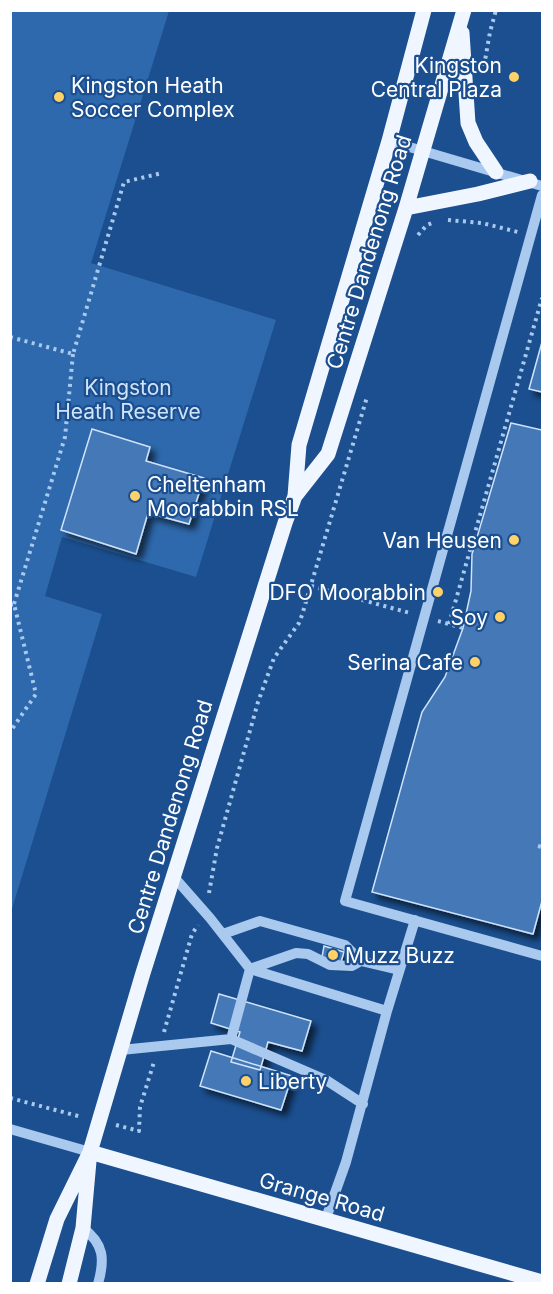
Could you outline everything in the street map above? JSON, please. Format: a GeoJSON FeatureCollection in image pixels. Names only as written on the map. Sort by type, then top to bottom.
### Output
{"type":"FeatureCollection","features":[{"type":"Feature","properties":{"kind":"main road","name":"Centre Dandenong Road"},"geometry":{"type":"LineString","coordinates":[[37,1284],[57,1219],[90,1152],[241,659],[295,496],[299,445],[389,141],[424,10]]}},
{"type":"Feature","properties":{"kind":"main road","name":"Centre Dandenong Road"},"geometry":{"type":"LineString","coordinates":[[295,496],[328,454],[406,208],[463,16]]}},
{"type":"Feature","properties":{"kind":"main road"},"geometry":{"type":"LineString","coordinates":[[463,16],[468,123],[476,142],[496,172]]}},
{"type":"Feature","properties":{"kind":"main road"},"geometry":{"type":"LineString","coordinates":[[406,208],[536,183]]}},
{"type":"Feature","properties":{"kind":"main road","name":"Centre Dandenong Road"},"geometry":{"type":"LineString","coordinates":[[69,1284],[83,1228],[90,1152]]}},
{"type":"Feature","properties":{"kind":"main road","name":"Grange Road"},"geometry":{"type":"LineString","coordinates":[[90,1152],[543,1282]]}},
{"type":"Feature","properties":{"kind":"street"},"geometry":{"type":"LineString","coordinates":[[389,141],[536,183]]}},
{"type":"Feature","properties":{"kind":"street"},"geometry":{"type":"LineString","coordinates":[[543,195],[345,901],[543,956]]}},
{"type":"Feature","properties":{"kind":"street"},"geometry":{"type":"LineString","coordinates":[[174,877],[250,969],[387,1011]]}},
{"type":"Feature","properties":{"kind":"street"},"geometry":{"type":"LineString","coordinates":[[325,1221],[346,1162],[387,1011],[415,920]]}},
{"type":"Feature","properties":{"kind":"street"},"geometry":{"type":"LineString","coordinates":[[223,934],[260,921],[345,945],[361,961],[399,970]]}},
{"type":"Feature","properties":{"kind":"street"},"geometry":{"type":"LineString","coordinates":[[250,969],[296,953],[308,954],[330,965],[347,966],[361,961]]}},
{"type":"Feature","properties":{"kind":"street"},"geometry":{"type":"LineString","coordinates":[[231,1039],[250,969]]}},
{"type":"Feature","properties":{"kind":"street"},"geometry":{"type":"LineString","coordinates":[[121,1050],[231,1039],[326,1080],[363,1104]]}},
{"type":"Feature","properties":{"kind":"street"},"geometry":{"type":"LineString","coordinates":[[10,1129],[90,1152]]}},
{"type":"Feature","properties":{"kind":"street"},"geometry":{"type":"LineString","coordinates":[[83,1228],[95,1237],[100,1248],[102,1260],[98,1284]]}},
{"type":"Feature","properties":{"kind":"path"},"geometry":{"type":"LineString","coordinates":[[484,68],[496,10]]}},
{"type":"Feature","properties":{"kind":"path"},"geometry":{"type":"LineString","coordinates":[[10,732],[36,694],[12,604],[65,437],[73,354],[124,182],[162,173]]}},
{"type":"Feature","properties":{"kind":"path"},"geometry":{"type":"LineString","coordinates":[[416,239],[427,225],[439,220],[456,219],[531,235]]}},
{"type":"Feature","properties":{"kind":"path"},"geometry":{"type":"LineString","coordinates":[[449,624],[543,298]]}},
{"type":"Feature","properties":{"kind":"path"},"geometry":{"type":"LineString","coordinates":[[10,337],[73,354]]}},
{"type":"Feature","properties":{"kind":"path"},"geometry":{"type":"LineString","coordinates":[[10,1098],[139,1131],[140,1107],[192,934],[209,894],[217,848],[258,702],[274,657],[299,623],[370,388]]}},
{"type":"Feature","properties":{"kind":"path"},"geometry":{"type":"LineString","coordinates":[[311,586],[463,628]]}},
{"type":"Feature","properties":{"kind":"green space","name":"Kingston Heath Reserve"},"geometry":{"type":"Polygon","coordinates":[[[11,11],[169,11],[91,263],[276,320],[196,577],[62,537],[45,596],[102,614],[11,912],[11,11]]]}},
{"type":"Feature","properties":{"kind":"building"},"geometry":{"type":"Polygon","coordinates":[[[542,342],[542,392],[529,389],[542,342]]]}},
{"type":"Feature","properties":{"kind":"building"},"geometry":{"type":"Polygon","coordinates":[[[511,423],[542,430],[542,901],[533,934],[372,892],[422,712],[445,677],[463,628],[471,591],[472,554],[511,423]]]}},
{"type":"Feature","properties":{"kind":"building","name":"Cheltenham Moorabbin RSL"},"geometry":{"type":"Polygon","coordinates":[[[92,429],[150,447],[146,461],[204,478],[189,524],[148,513],[136,554],[61,530],[92,429]]]}},
{"type":"Feature","properties":{"kind":"building","name":"Muzz Buzz"},"geometry":{"type":"Polygon","coordinates":[[[324,946],[344,952],[341,962],[322,957],[324,946]]]}},
{"type":"Feature","properties":{"kind":"building"},"geometry":{"type":"Polygon","coordinates":[[[219,994],[311,1021],[302,1051],[268,1042],[260,1070],[231,1062],[240,1032],[211,1023],[219,994]]]}},
{"type":"Feature","properties":{"kind":"building","name":"Liberty"},"geometry":{"type":"Polygon","coordinates":[[[211,1051],[292,1076],[281,1110],[200,1086],[211,1051]]]}},
{"type":"Feature","properties":{"kind":"place","name":"Kingston Central Plaza"},"geometry":{"type":"Point","coordinates":[514,77]}},
{"type":"Feature","properties":{"kind":"place","name":"Kingston Heath Soccer Complex"},"geometry":{"type":"Point","coordinates":[59,97]}},
{"type":"Feature","properties":{"kind":"place","name":"Cheltenham Moorabbin RSL"},"geometry":{"type":"Point","coordinates":[135,496]}},
{"type":"Feature","properties":{"kind":"place","name":"Van Heusen"},"geometry":{"type":"Point","coordinates":[514,540]}},
{"type":"Feature","properties":{"kind":"place","name":"DFO Moorabbin"},"geometry":{"type":"Point","coordinates":[438,592]}},
{"type":"Feature","properties":{"kind":"place","name":"Soy"},"geometry":{"type":"Point","coordinates":[500,617]}},
{"type":"Feature","properties":{"kind":"place","name":"Serina Cafe"},"geometry":{"type":"Point","coordinates":[475,662]}},
{"type":"Feature","properties":{"kind":"place","name":"Muzz Buzz"},"geometry":{"type":"Point","coordinates":[333,955]}},
{"type":"Feature","properties":{"kind":"place","name":"Liberty"},"geometry":{"type":"Point","coordinates":[246,1081]}}]}
